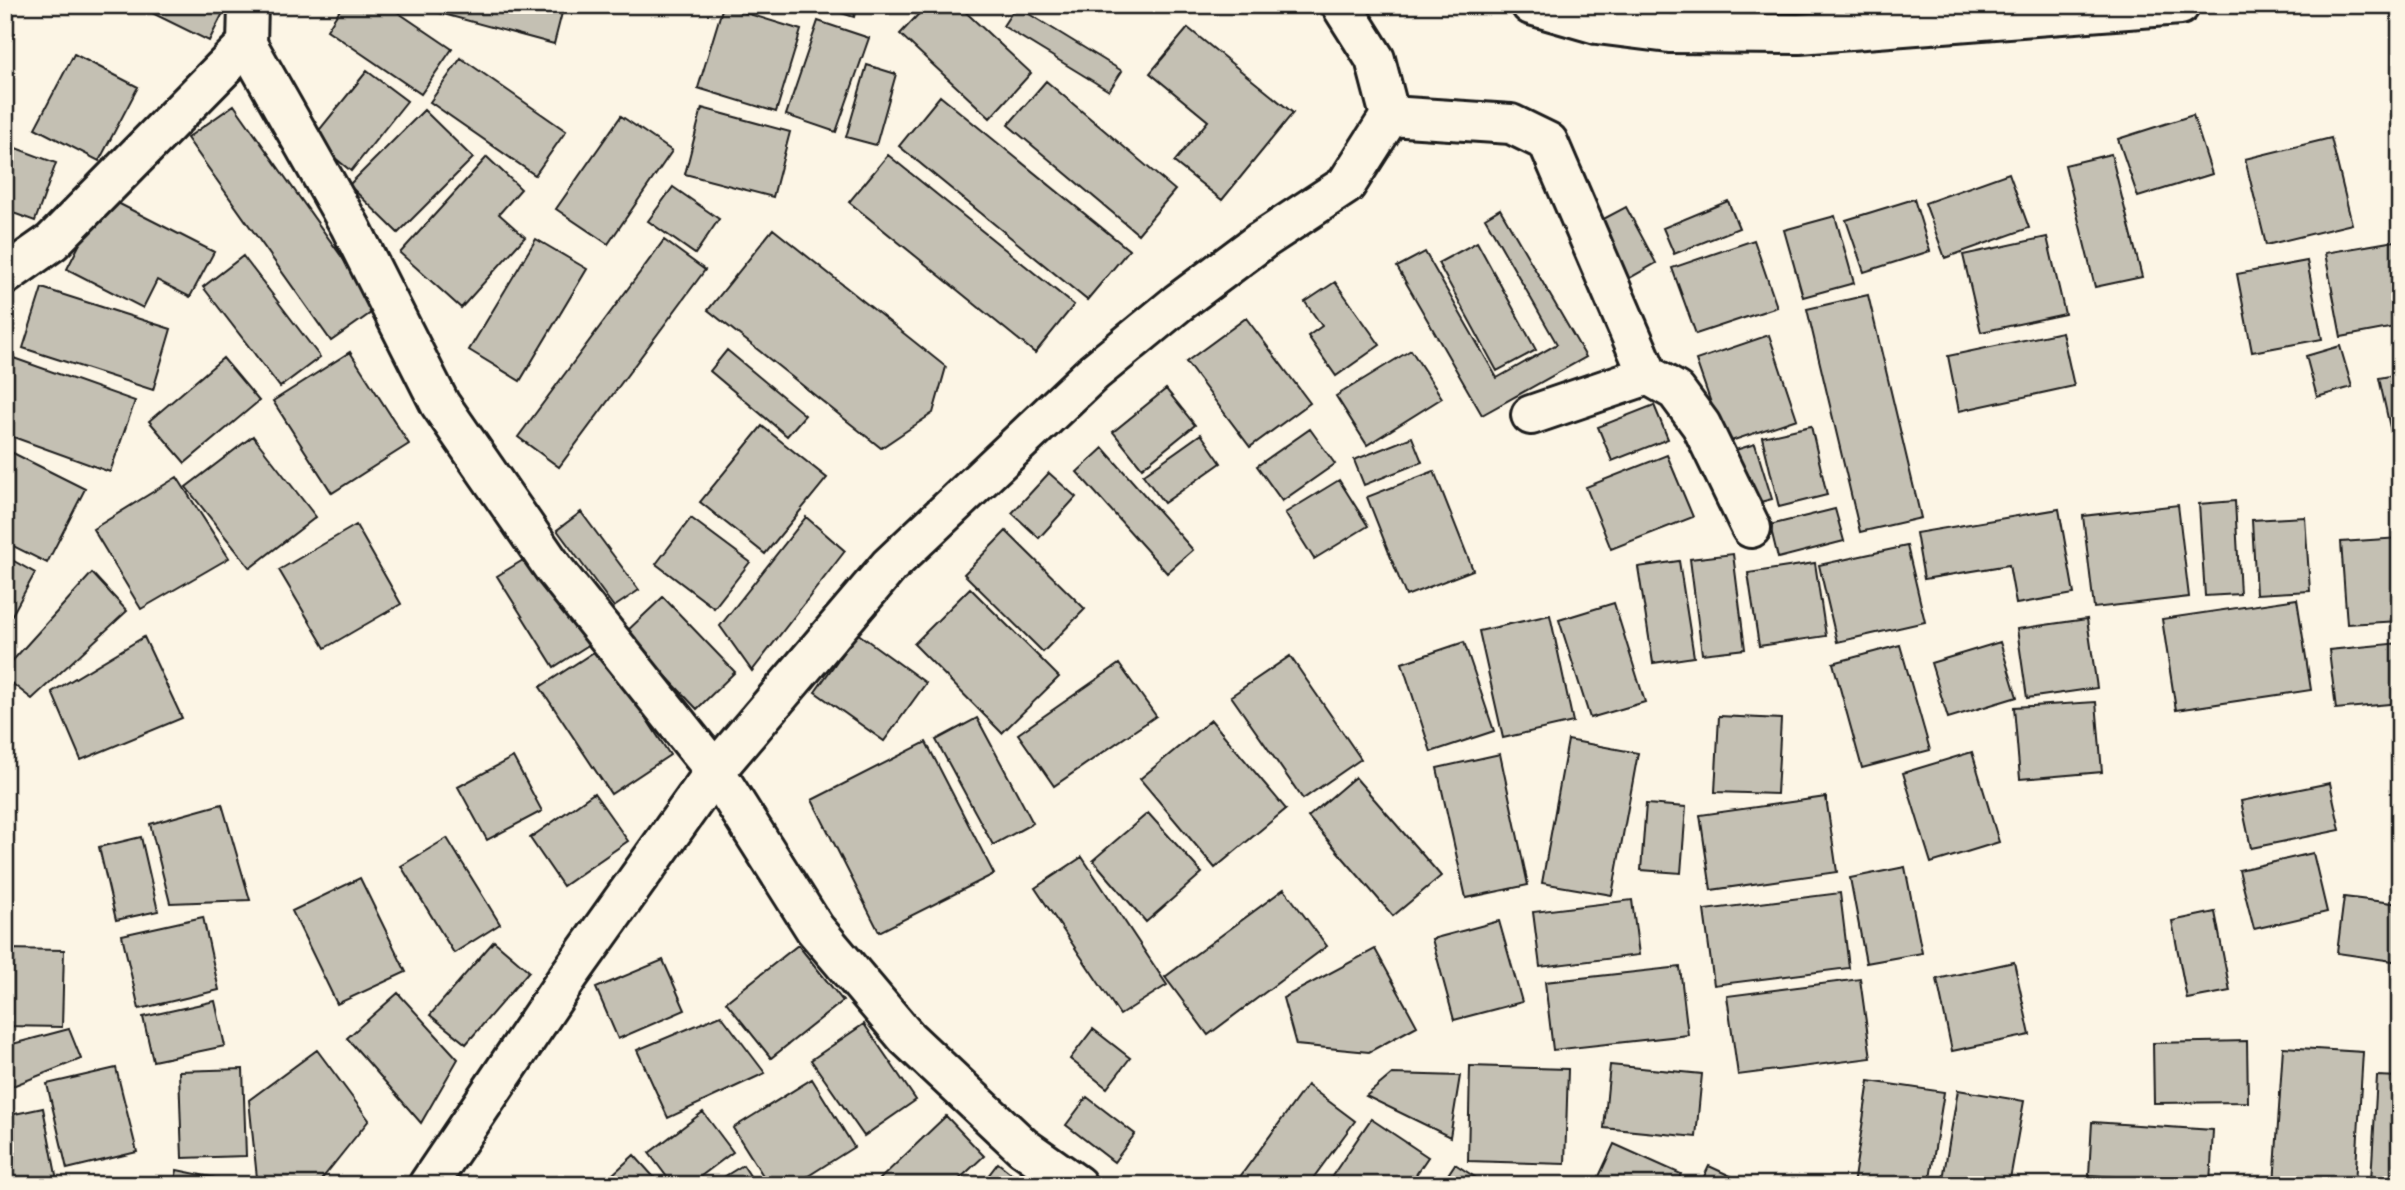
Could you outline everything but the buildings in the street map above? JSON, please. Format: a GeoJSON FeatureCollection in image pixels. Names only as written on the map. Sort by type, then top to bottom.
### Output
{"type":"FeatureCollection","features":[{"type":"Feature","properties":{"kind":"street"},"geometry":{"type":"LineString","coordinates":[[248,5],[247,44],[350,226],[440,404],[554,569],[715,771],[816,929],[907,1038],[1023,1147],[1077,1185]]}},
{"type":"Feature","properties":{"kind":"street"},"geometry":{"type":"LineString","coordinates":[[428,1185],[570,974],[715,771],[890,566],[1094,372],[1178,303],[1261,241],[1346,185],[1390,116],[1375,59],[1341,5]]}},
{"type":"Feature","properties":{"kind":"street"},"geometry":{"type":"LineString","coordinates":[[1531,5],[1597,24],[1669,33],[1799,34],[2180,5]]}},
{"type":"Feature","properties":{"kind":"street"},"geometry":{"type":"LineString","coordinates":[[5,275],[51,243],[247,44]]}},
{"type":"Feature","properties":{"kind":"street"},"geometry":{"type":"LineString","coordinates":[[1390,116],[1511,124],[1548,142],[1648,375],[1676,391],[1701,425],[1751,528]]}},
{"type":"Feature","properties":{"kind":"street"},"geometry":{"type":"LineString","coordinates":[[1531,415],[1648,375]]}}]}
